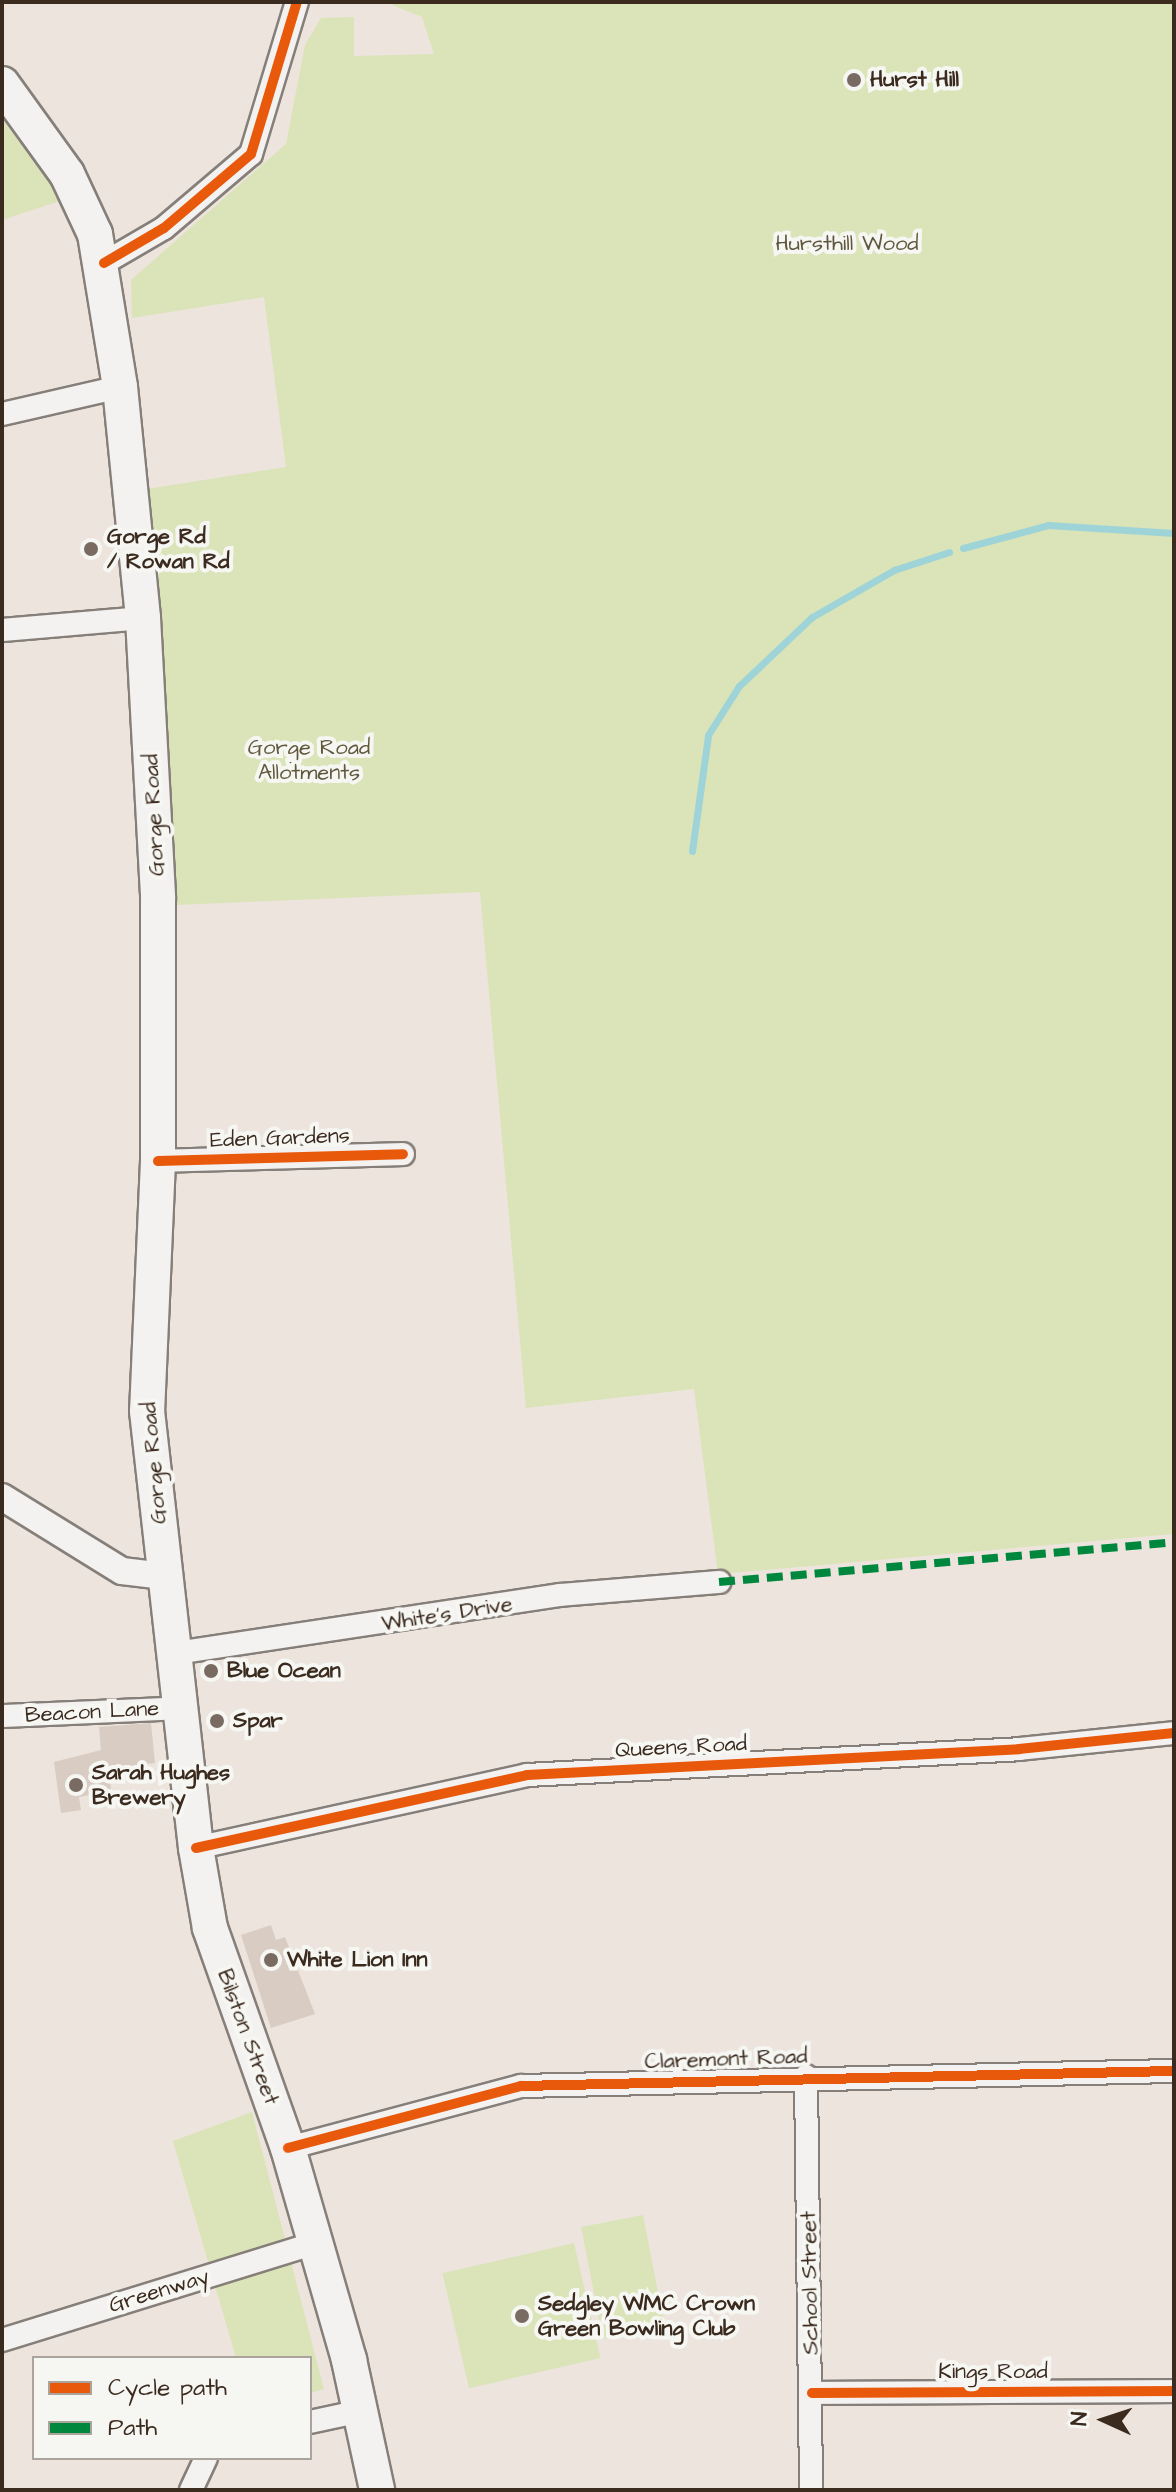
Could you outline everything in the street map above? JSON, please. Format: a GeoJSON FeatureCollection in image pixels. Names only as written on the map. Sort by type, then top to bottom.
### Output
{"type":"FeatureCollection","features":[{"type":"Feature","properties":{"kind":"main road","name":"Gorge Road"},"geometry":{"type":"LineString","coordinates":[[2,84],[67,174],[104,263],[120,387],[143,618],[158,899],[158,1161],[147,1411],[164,1576]]}},
{"type":"Feature","properties":{"kind":"main road","name":"Bilston Street"},"geometry":{"type":"LineString","coordinates":[[164,1576],[183,1708],[196,1848],[210,1928],[288,2148],[361,2411],[377,2490]]}},
{"type":"Feature","properties":{"kind":"street"},"geometry":{"type":"LineString","coordinates":[[104,263],[164,228],[251,154],[297,2]]}},
{"type":"Feature","properties":{"kind":"street"},"geometry":{"type":"LineString","coordinates":[[2,414],[120,387]]}},
{"type":"Feature","properties":{"kind":"street"},"geometry":{"type":"LineString","coordinates":[[2,630],[143,618]]}},
{"type":"Feature","properties":{"kind":"street","name":"Eden Gardens"},"geometry":{"type":"LineString","coordinates":[[158,1161],[403,1154]]}},
{"type":"Feature","properties":{"kind":"street"},"geometry":{"type":"LineString","coordinates":[[2,1497],[122,1571],[164,1576]]}},
{"type":"Feature","properties":{"kind":"street","name":"White's Drive"},"geometry":{"type":"LineString","coordinates":[[176,1653],[560,1595],[719,1582]]}},
{"type":"Feature","properties":{"kind":"street","name":"Beacon Lane"},"geometry":{"type":"LineString","coordinates":[[2,1716],[183,1708]]}},
{"type":"Feature","properties":{"kind":"street","name":"Queens Road"},"geometry":{"type":"LineString","coordinates":[[196,1848],[527,1775],[1019,1749],[1174,1733]]}},
{"type":"Feature","properties":{"kind":"street","name":"Claremont Road"},"geometry":{"type":"LineString","coordinates":[[288,2148],[521,2086],[806,2076],[1174,2071]]}},
{"type":"Feature","properties":{"kind":"street","name":"School Street"},"geometry":{"type":"LineString","coordinates":[[806,2076],[811,2490]]}},
{"type":"Feature","properties":{"kind":"street","name":"Greenway"},"geometry":{"type":"LineString","coordinates":[[2,2340],[316,2243]]}},
{"type":"Feature","properties":{"kind":"street","name":"Kings Road"},"geometry":{"type":"LineString","coordinates":[[812,2393],[1174,2391]]}},
{"type":"Feature","properties":{"kind":"street"},"geometry":{"type":"LineString","coordinates":[[312,2422],[361,2411]]}},
{"type":"Feature","properties":{"kind":"street"},"geometry":{"type":"LineString","coordinates":[[191,2490],[205,2460]]}},
{"type":"Feature","properties":{"kind":"green space"},"geometry":{"type":"Polygon","coordinates":[[[385,2],[1174,2],[1174,1534],[718,1574],[694,1389],[526,1408],[480,892],[177,905],[147,489],[286,467],[264,297],[132,318],[131,280],[286,144],[305,45],[321,18],[354,17],[354,56],[434,54],[422,17],[385,2]]]}},
{"type":"Feature","properties":{"kind":"green space"},"geometry":{"type":"Polygon","coordinates":[[[2,119],[63,200],[2,220],[2,119]]]}},
{"type":"Feature","properties":{"kind":"green space"},"geometry":{"type":"Polygon","coordinates":[[[252,2112],[324,2389],[312,2392],[312,2356],[235,2356],[173,2141],[252,2112]]]}},
{"type":"Feature","properties":{"kind":"green space"},"geometry":{"type":"Polygon","coordinates":[[[643,2215],[665,2327],[603,2339],[581,2227],[643,2215]]]}},
{"type":"Feature","properties":{"kind":"green space","name":"Sedgley WMC Crown Green Bowling Club"},"geometry":{"type":"Polygon","coordinates":[[[574,2243],[601,2358],[469,2388],[442,2273],[574,2243]]]}},
{"type":"Feature","properties":{"kind":"building"},"geometry":{"type":"Polygon","coordinates":[[[151,1723],[155,1763],[109,1768],[111,1791],[79,1797],[81,1810],[61,1813],[54,1762],[101,1750],[99,1727],[151,1723]]]}},
{"type":"Feature","properties":{"kind":"building","name":"White Lion Inn"},"geometry":{"type":"Polygon","coordinates":[[[271,1925],[276,1940],[285,1937],[315,2014],[271,2028],[241,1935],[271,1925]]]}},
{"type":"Feature","properties":{"kind":"waterway"},"geometry":{"type":"LineString","coordinates":[[963,548],[1048,525],[1174,533]]}},
{"type":"Feature","properties":{"kind":"waterway"},"geometry":{"type":"LineString","coordinates":[[692,851],[708,735],[739,686],[812,617],[894,570],[949,552]]}},
{"type":"Feature","properties":{"kind":"marked path"},"geometry":{"type":"LineString","coordinates":[[719,1582],[1174,1542]]}},
{"type":"Feature","properties":{"kind":"cycle path"},"geometry":{"type":"LineString","coordinates":[[104,263],[164,228],[251,154],[297,2]]}},
{"type":"Feature","properties":{"kind":"cycle path"},"geometry":{"type":"LineString","coordinates":[[158,1161],[403,1154]]}},
{"type":"Feature","properties":{"kind":"cycle path"},"geometry":{"type":"LineString","coordinates":[[196,1848],[527,1775],[1019,1749],[1174,1733]]}},
{"type":"Feature","properties":{"kind":"cycle path"},"geometry":{"type":"LineString","coordinates":[[288,2148],[521,2086],[1174,2071]]}},
{"type":"Feature","properties":{"kind":"cycle path"},"geometry":{"type":"LineString","coordinates":[[812,2393],[1174,2391]]}},
{"type":"Feature","properties":{"kind":"place","name":"Hurst Hill"},"geometry":{"type":"Point","coordinates":[854,80]}},
{"type":"Feature","properties":{"kind":"place","name":"Gorge Rd / Rowan Rd"},"geometry":{"type":"Point","coordinates":[91,549]}},
{"type":"Feature","properties":{"kind":"place","name":"Blue Ocean"},"geometry":{"type":"Point","coordinates":[211,1671]}},
{"type":"Feature","properties":{"kind":"place","name":"Spar"},"geometry":{"type":"Point","coordinates":[217,1721]}},
{"type":"Feature","properties":{"kind":"place","name":"Sarah Hughes Brewery"},"geometry":{"type":"Point","coordinates":[76,1785]}},
{"type":"Feature","properties":{"kind":"place","name":"White Lion Inn"},"geometry":{"type":"Point","coordinates":[271,1960]}},
{"type":"Feature","properties":{"kind":"place","name":"Sedgley WMC Crown Green Bowling Club"},"geometry":{"type":"Point","coordinates":[522,2316]}},
{"type":"Feature","properties":{"kind":"park label","name":"Hursthill Wood"},"geometry":{"type":"Point","coordinates":[847,244]}},
{"type":"Feature","properties":{"kind":"park label","name":"Gorge Road Allotments"},"geometry":{"type":"Point","coordinates":[309,760]}}]}
